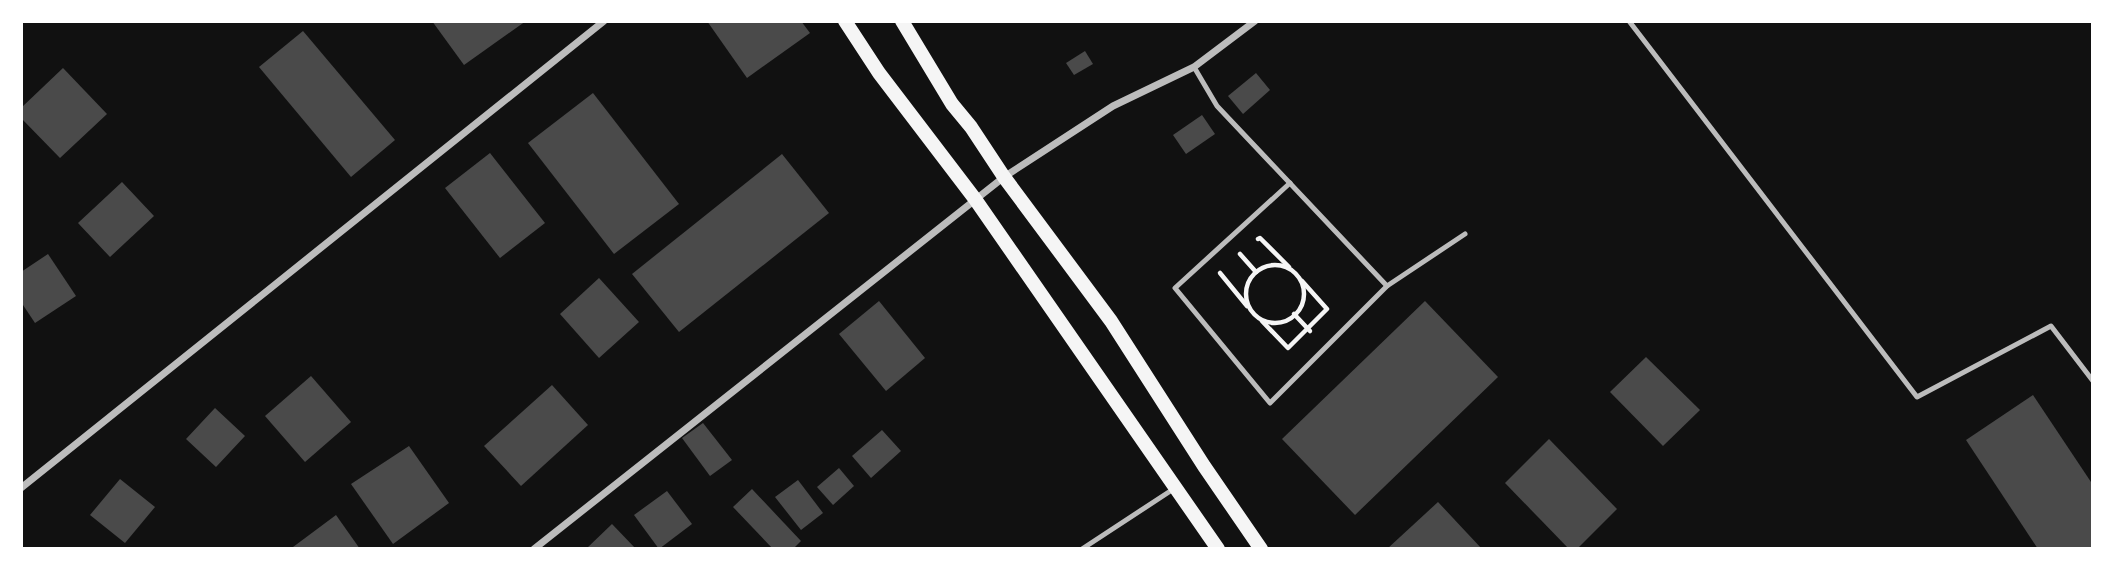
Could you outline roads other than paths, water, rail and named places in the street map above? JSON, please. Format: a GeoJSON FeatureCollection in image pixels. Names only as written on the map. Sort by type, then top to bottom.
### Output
{"type":"FeatureCollection","features":[{"type":"Feature","properties":{"kind":"main road"},"geometry":{"type":"LineString","coordinates":[[845,21],[879,72],[975,199],[1218,549]]}},
{"type":"Feature","properties":{"kind":"main road"},"geometry":{"type":"LineString","coordinates":[[902,21],[952,104],[1111,321],[1261,549]]}},
{"type":"Feature","properties":{"kind":"street"},"geometry":{"type":"LineString","coordinates":[[21,488],[604,21]]}},
{"type":"Feature","properties":{"kind":"street"},"geometry":{"type":"LineString","coordinates":[[534,549],[1004,177],[1113,106],[1194,67],[1255,21]]}},
{"type":"Feature","properties":{"kind":"lane"},"geometry":{"type":"LineString","coordinates":[[1629,21],[1917,397],[2051,326],[2093,381]]}},
{"type":"Feature","properties":{"kind":"lane"},"geometry":{"type":"LineString","coordinates":[[1194,67],[1217,106],[1387,286]]}},
{"type":"Feature","properties":{"kind":"lane"},"geometry":{"type":"LineString","coordinates":[[1290,183],[1175,288],[1270,403],[1387,286],[1465,234]]}},
{"type":"Feature","properties":{"kind":"lane"},"geometry":{"type":"LineString","coordinates":[[1082,549],[1175,488]]}}]}
